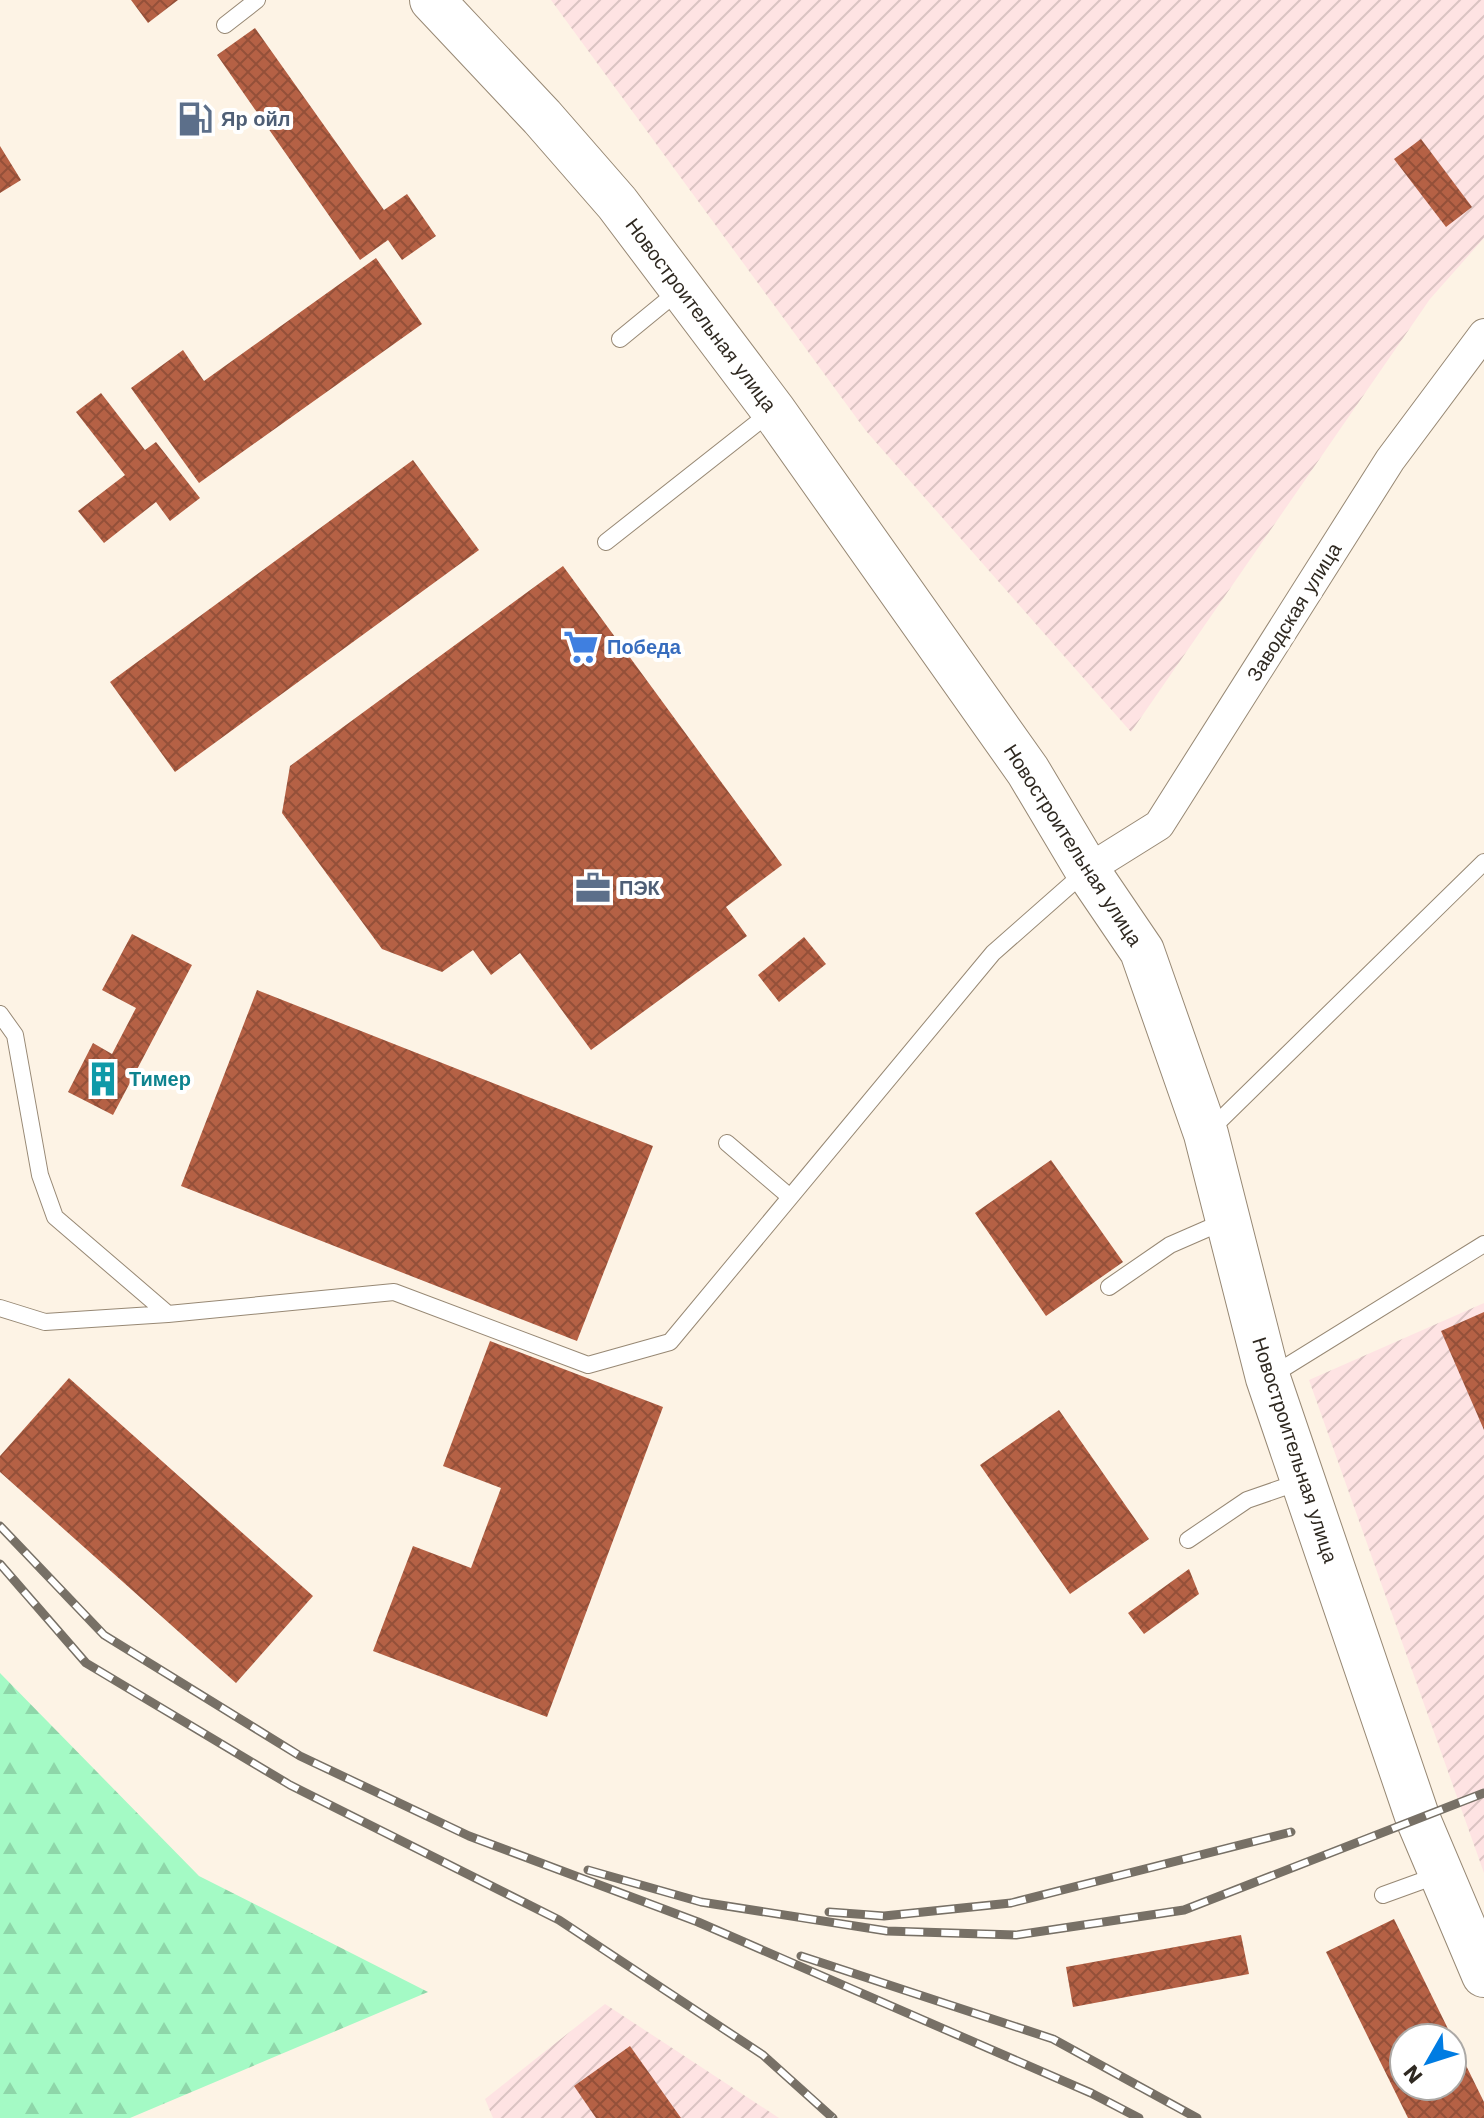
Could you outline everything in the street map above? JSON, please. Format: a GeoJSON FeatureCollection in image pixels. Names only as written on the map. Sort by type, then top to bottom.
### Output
{"type":"FeatureCollection","features":[{"type":"Feature","properties":{"kind":"main road","name":"Новостроительная улица"},"geometry":{"type":"LineString","coordinates":[[432,0],[608,192],[773,410],[1028,771],[1087,870],[1142,951],[1206,1134],[1268,1378],[1418,1819],[1484,1975]]}},
{"type":"Feature","properties":{"kind":"street","name":"Заводская улица"},"geometry":{"type":"LineString","coordinates":[[1087,870],[1159,825],[1390,460],[1484,334]]}},
{"type":"Feature","properties":{"kind":"lane"},"geometry":{"type":"LineString","coordinates":[[225,25],[257,0]]}},
{"type":"Feature","properties":{"kind":"lane"},"geometry":{"type":"LineString","coordinates":[[620,339],[681,289]]}},
{"type":"Feature","properties":{"kind":"lane"},"geometry":{"type":"LineString","coordinates":[[606,542],[773,410]]}},
{"type":"Feature","properties":{"kind":"lane"},"geometry":{"type":"LineString","coordinates":[[1206,1134],[1484,862]]}},
{"type":"Feature","properties":{"kind":"lane"},"geometry":{"type":"LineString","coordinates":[[0,1308],[45,1322],[168,1314],[394,1292],[588,1365],[670,1342],[993,953],[1087,870]]}},
{"type":"Feature","properties":{"kind":"lane"},"geometry":{"type":"LineString","coordinates":[[0,1014],[15,1035],[40,1175],[55,1217],[168,1314]]}},
{"type":"Feature","properties":{"kind":"lane"},"geometry":{"type":"LineString","coordinates":[[727,1143],[790,1197]]}},
{"type":"Feature","properties":{"kind":"lane"},"geometry":{"type":"LineString","coordinates":[[1109,1287],[1170,1245],[1228,1220]]}},
{"type":"Feature","properties":{"kind":"lane"},"geometry":{"type":"LineString","coordinates":[[1268,1378],[1484,1244]]}},
{"type":"Feature","properties":{"kind":"lane"},"geometry":{"type":"LineString","coordinates":[[1188,1540],[1247,1500],[1303,1480]]}},
{"type":"Feature","properties":{"kind":"lane"},"geometry":{"type":"LineString","coordinates":[[1383,1895],[1441,1874]]}},
{"type":"Feature","properties":{"kind":"shaded area"},"geometry":{"type":"Polygon","coordinates":[[[551,0],[1484,0],[1484,238],[1430,299],[1131,732],[866,431],[551,0]]]}},
{"type":"Feature","properties":{"kind":"shaded area"},"geometry":{"type":"Polygon","coordinates":[[[1484,1303],[1484,1873],[1309,1380],[1484,1303]]]}},
{"type":"Feature","properties":{"kind":"shaded area"},"geometry":{"type":"Polygon","coordinates":[[[605,2004],[779,2118],[493,2118],[485,2099],[605,2004]]]}},
{"type":"Feature","properties":{"kind":"green space"},"geometry":{"type":"Polygon","coordinates":[[[0,1673],[199,1876],[428,1992],[130,2118],[0,2118],[0,1673]]]}},
{"type":"Feature","properties":{"kind":"building"},"geometry":{"type":"Polygon","coordinates":[[[131,0],[178,0],[148,23],[131,0]]]}},
{"type":"Feature","properties":{"kind":"building"},"geometry":{"type":"Polygon","coordinates":[[[255,28],[384,210],[407,194],[436,236],[402,260],[388,240],[360,260],[217,55],[255,28]]]}},
{"type":"Feature","properties":{"kind":"building"},"geometry":{"type":"Polygon","coordinates":[[[1421,139],[1472,207],[1446,227],[1394,159],[1421,139]]]}},
{"type":"Feature","properties":{"kind":"building"},"geometry":{"type":"Polygon","coordinates":[[[0,146],[21,180],[0,193],[0,146]]]}},
{"type":"Feature","properties":{"kind":"building"},"geometry":{"type":"Polygon","coordinates":[[[376,258],[422,324],[199,483],[131,388],[183,350],[204,381],[376,258]]]}},
{"type":"Feature","properties":{"kind":"building"},"geometry":{"type":"Polygon","coordinates":[[[101,393],[145,450],[156,442],[200,498],[170,521],[156,502],[104,543],[78,511],[125,475],[76,412],[101,393]]]}},
{"type":"Feature","properties":{"kind":"building"},"geometry":{"type":"Polygon","coordinates":[[[413,460],[479,550],[175,772],[110,682],[413,460]]]}},
{"type":"Feature","properties":{"kind":"building"},"geometry":{"type":"Polygon","coordinates":[[[563,566],[782,865],[726,907],[747,936],[591,1050],[520,953],[491,975],[473,950],[442,972],[382,949],[282,813],[290,766],[563,566]]]}},
{"type":"Feature","properties":{"kind":"building"},"geometry":{"type":"Polygon","coordinates":[[[132,934],[192,965],[113,1115],[68,1092],[93,1043],[112,1054],[136,1008],[102,990],[132,934]]]}},
{"type":"Feature","properties":{"kind":"building"},"geometry":{"type":"Polygon","coordinates":[[[804,937],[826,964],[779,1002],[758,975],[804,937]]]}},
{"type":"Feature","properties":{"kind":"building"},"geometry":{"type":"Polygon","coordinates":[[[257,990],[653,1146],[577,1341],[181,1186],[257,990]]]}},
{"type":"Feature","properties":{"kind":"building"},"geometry":{"type":"Polygon","coordinates":[[[1051,1160],[1123,1262],[1046,1316],[975,1213],[1051,1160]]]}},
{"type":"Feature","properties":{"kind":"building"},"geometry":{"type":"Polygon","coordinates":[[[1484,1312],[1484,1430],[1441,1331],[1484,1312]]]}},
{"type":"Feature","properties":{"kind":"building"},"geometry":{"type":"Polygon","coordinates":[[[490,1341],[663,1407],[547,1717],[373,1651],[413,1546],[471,1568],[501,1488],[443,1466],[490,1341]]]}},
{"type":"Feature","properties":{"kind":"building"},"geometry":{"type":"Polygon","coordinates":[[[69,1378],[313,1596],[236,1683],[0,1472],[0,1456],[69,1378]]]}},
{"type":"Feature","properties":{"kind":"building"},"geometry":{"type":"Polygon","coordinates":[[[1059,1410],[1149,1539],[1070,1594],[980,1465],[1059,1410]]]}},
{"type":"Feature","properties":{"kind":"building"},"geometry":{"type":"Polygon","coordinates":[[[1189,1569],[1199,1594],[1144,1634],[1128,1613],[1189,1569]]]}},
{"type":"Feature","properties":{"kind":"building"},"geometry":{"type":"Polygon","coordinates":[[[1394,1919],[1445,2022],[1388,2022],[1388,2078],[1326,1952],[1394,1919]]]}},
{"type":"Feature","properties":{"kind":"building"},"geometry":{"type":"Polygon","coordinates":[[[1241,1935],[1249,1974],[1073,2007],[1066,1967],[1241,1935]]]}},
{"type":"Feature","properties":{"kind":"building"},"geometry":{"type":"Polygon","coordinates":[[[630,2046],[681,2118],[596,2118],[574,2086],[630,2046]]]}},
{"type":"Feature","properties":{"kind":"building"},"geometry":{"type":"Polygon","coordinates":[[[1468,2069],[1484,2102],[1484,2118],[1408,2118],[1400,2102],[1468,2102],[1468,2069]]]}},
{"type":"Feature","properties":{"kind":"railway"},"geometry":{"type":"LineString","coordinates":[[0,1526],[104,1635],[300,1756],[469,1836],[698,1922],[1091,2093],[1139,2118]]}},
{"type":"Feature","properties":{"kind":"railway"},"geometry":{"type":"LineString","coordinates":[[0,1564],[86,1663],[290,1785],[559,1920],[763,2055],[833,2118]]}},
{"type":"Feature","properties":{"kind":"railway"},"geometry":{"type":"LineString","coordinates":[[588,1870],[701,1902],[887,1931],[1016,1935],[1184,1910],[1484,1793]]}},
{"type":"Feature","properties":{"kind":"railway"},"geometry":{"type":"LineString","coordinates":[[829,1912],[884,1916],[1011,1903],[1291,1832]]}},
{"type":"Feature","properties":{"kind":"railway"},"geometry":{"type":"LineString","coordinates":[[801,1956],[1053,2039],[1197,2118]]}},
{"type":"Feature","properties":{"kind":"place","name":"Яр ойл"},"geometry":{"type":"Point","coordinates":[195,119]}},
{"type":"Feature","properties":{"kind":"place","name":"Победа"},"geometry":{"type":"Point","coordinates":[581,647]}},
{"type":"Feature","properties":{"kind":"place","name":"ПЭК"},"geometry":{"type":"Point","coordinates":[593,888]}},
{"type":"Feature","properties":{"kind":"place","name":"Тимер"},"geometry":{"type":"Point","coordinates":[103,1079]}}]}
